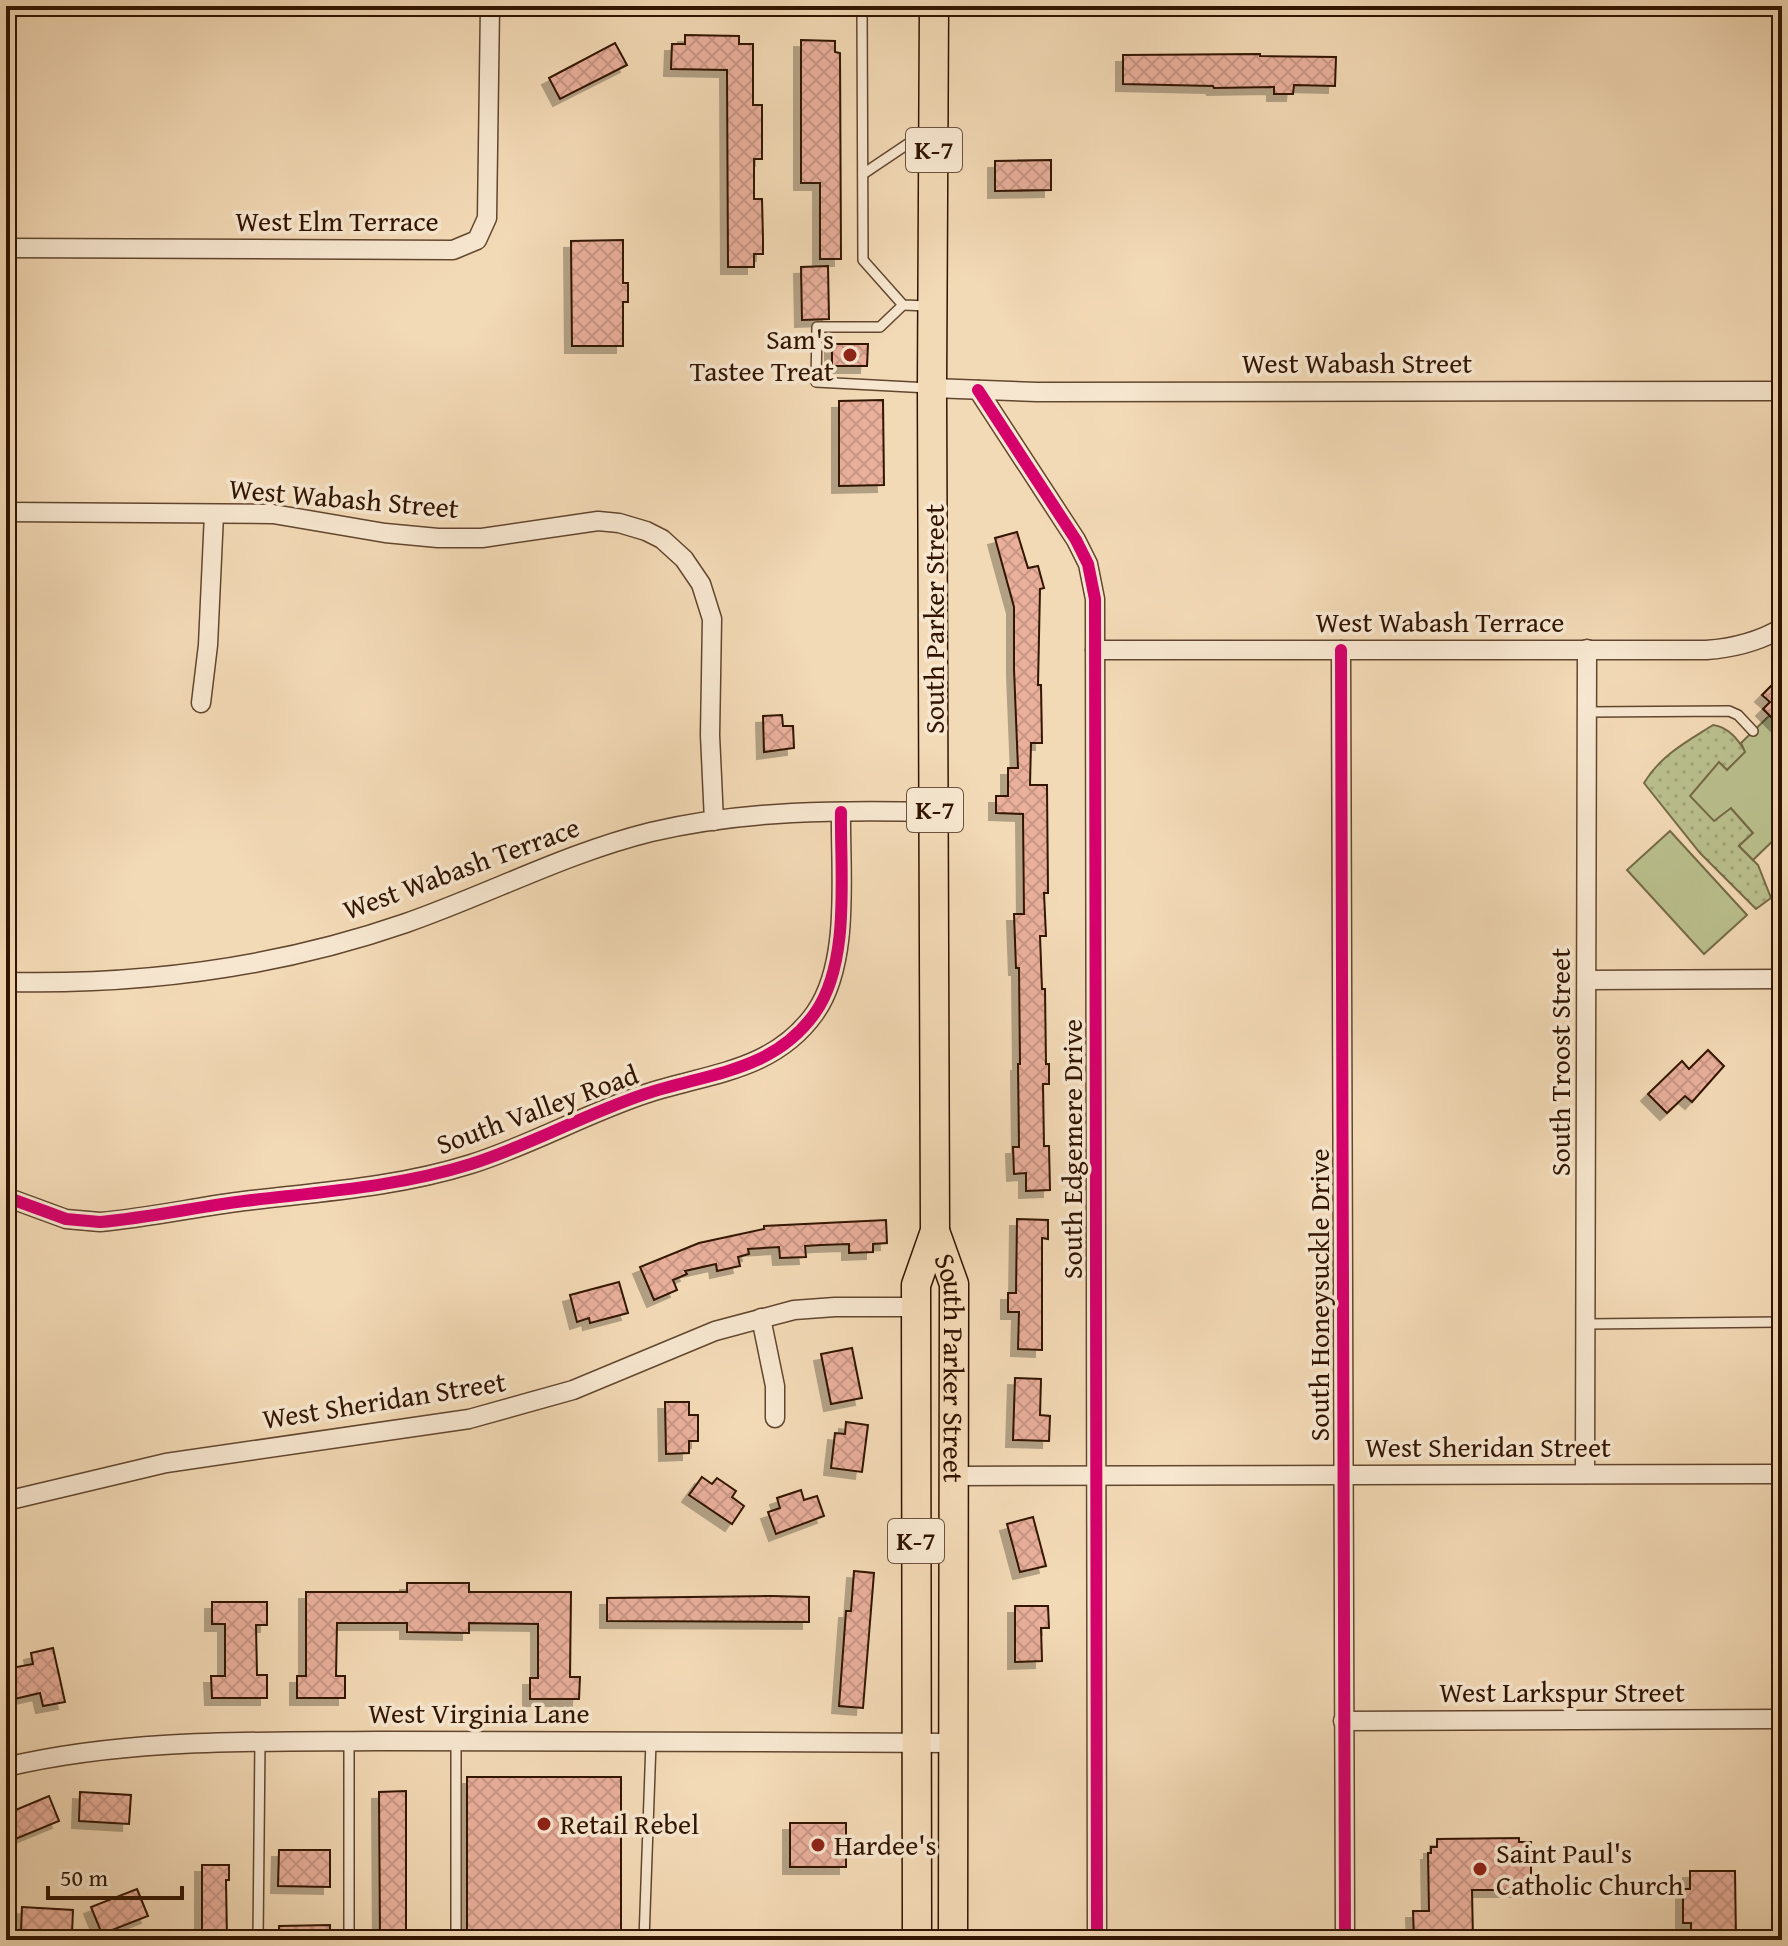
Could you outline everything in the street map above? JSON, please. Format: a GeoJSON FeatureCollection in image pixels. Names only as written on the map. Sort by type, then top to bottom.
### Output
{"type":"FeatureCollection","features":[{"type":"Feature","properties":{"kind":"highway","name":"South Parker Street"},"geometry":{"type":"LineString","coordinates":[[917,1940],[916,1285],[935,1231],[934,6]]}},
{"type":"Feature","properties":{"kind":"highway","name":"South Parker Street"},"geometry":{"type":"LineString","coordinates":[[935,1231],[954,1284],[953,1940]]}},
{"type":"Feature","properties":{"kind":"street","name":"West Elm Terrace"},"geometry":{"type":"LineString","coordinates":[[6,248],[453,250],[477,240],[487,218],[490,6]]}},
{"type":"Feature","properties":{"kind":"street","name":"West Wabash Street"},"geometry":{"type":"LineString","coordinates":[[932,388],[1782,391]]}},
{"type":"Feature","properties":{"kind":"street","name":"South Edgemere Drive"},"geometry":{"type":"LineString","coordinates":[[978,390],[1076,540],[1088,564],[1095,599],[1097,1940]]}},
{"type":"Feature","properties":{"kind":"street","name":"West Wabash Street"},"geometry":{"type":"LineString","coordinates":[[6,512],[273,514],[385,533],[438,538],[482,538],[598,521],[646,531],[662,539],[684,559],[701,584],[712,619],[710,735],[714,821]]}},
{"type":"Feature","properties":{"kind":"street"},"geometry":{"type":"LineString","coordinates":[[201,703],[208,645],[214,514]]}},
{"type":"Feature","properties":{"kind":"street","name":"West Wabash Terrace"},"geometry":{"type":"LineString","coordinates":[[1095,650],[1728,648],[1755,641],[1782,628]]}},
{"type":"Feature","properties":{"kind":"street","name":"South Troost Street"},"geometry":{"type":"LineString","coordinates":[[1585,1474],[1587,649]]}},
{"type":"Feature","properties":{"kind":"street","name":"South Honeysuckle Drive"},"geometry":{"type":"LineString","coordinates":[[1341,650],[1345,1940]]}},
{"type":"Feature","properties":{"kind":"street","name":"West Wabash Terrace"},"geometry":{"type":"LineString","coordinates":[[6,982],[144,978],[289,955],[406,923],[598,847],[653,832],[785,812],[935,812]]}},
{"type":"Feature","properties":{"kind":"street","name":"South Valley Road"},"geometry":{"type":"LineString","coordinates":[[6,1197],[66,1219],[100,1222],[421,1177],[500,1154],[646,1094],[757,1062],[786,1044],[803,1028],[817,1010],[831,982],[839,952],[841,812]]}},
{"type":"Feature","properties":{"kind":"street"},"geometry":{"type":"LineString","coordinates":[[1588,980],[1782,979]]}},
{"type":"Feature","properties":{"kind":"street","name":"West Sheridan Street"},"geometry":{"type":"LineString","coordinates":[[6,1501],[166,1463],[419,1428],[507,1410],[573,1390],[715,1331],[794,1310],[916,1307]]}},
{"type":"Feature","properties":{"kind":"street"},"geometry":{"type":"LineString","coordinates":[[761,1318],[775,1386],[775,1418]]}},
{"type":"Feature","properties":{"kind":"street","name":"West Sheridan Street"},"geometry":{"type":"LineString","coordinates":[[954,1476],[1782,1474]]}},
{"type":"Feature","properties":{"kind":"street","name":"West Larkspur Street"},"geometry":{"type":"LineString","coordinates":[[1343,1721],[1782,1719]]}},
{"type":"Feature","properties":{"kind":"street","name":"West Virginia Lane"},"geometry":{"type":"LineString","coordinates":[[6,1767],[42,1758],[137,1746],[260,1741],[953,1743]]}},
{"type":"Feature","properties":{"kind":"lane"},"geometry":{"type":"LineString","coordinates":[[862,6],[863,260],[903,305]]}},
{"type":"Feature","properties":{"kind":"lane"},"geometry":{"type":"LineString","coordinates":[[863,174],[934,126]]}},
{"type":"Feature","properties":{"kind":"lane"},"geometry":{"type":"LineString","coordinates":[[932,388],[816,382],[817,327],[880,327],[903,305],[934,306]]}},
{"type":"Feature","properties":{"kind":"lane"},"geometry":{"type":"LineString","coordinates":[[1587,712],[1729,711],[1738,715],[1753,731]]}},
{"type":"Feature","properties":{"kind":"lane"},"geometry":{"type":"LineString","coordinates":[[1587,1324],[1782,1322]]}},
{"type":"Feature","properties":{"kind":"lane"},"geometry":{"type":"LineString","coordinates":[[456,1740],[456,1940]]}},
{"type":"Feature","properties":{"kind":"lane"},"geometry":{"type":"LineString","coordinates":[[258,1940],[260,1741]]}},
{"type":"Feature","properties":{"kind":"lane"},"geometry":{"type":"LineString","coordinates":[[349,1741],[349,1940]]}},
{"type":"Feature","properties":{"kind":"lane"},"geometry":{"type":"LineString","coordinates":[[644,1940],[651,1742]]}},
{"type":"Feature","properties":{"kind":"green space"},"geometry":{"type":"Polygon","coordinates":[[[1770,715],[1782,728],[1782,832],[1753,860],[1739,846],[1753,833],[1731,808],[1714,821],[1690,796],[1719,762],[1727,770],[1745,752],[1741,743],[1770,715]]]}},
{"type":"Feature","properties":{"kind":"green space"},"geometry":{"type":"Polygon","coordinates":[[[1713,725],[1728,731],[1746,752],[1727,770],[1719,763],[1696,791],[1730,807],[1753,833],[1739,846],[1758,865],[1771,898],[1756,909],[1700,853],[1644,783],[1666,757],[1713,725]]]}},
{"type":"Feature","properties":{"kind":"green space"},"geometry":{"type":"Polygon","coordinates":[[[1670,831],[1747,915],[1704,954],[1627,870],[1670,831]]]}},
{"type":"Feature","properties":{"kind":"building"},"geometry":{"type":"Polygon","coordinates":[[[685,35],[739,36],[739,44],[753,44],[753,105],[762,105],[762,159],[754,159],[754,199],[762,199],[763,239],[763,254],[754,254],[754,267],[728,267],[727,70],[671,69],[672,44],[685,44],[685,35]]]}},
{"type":"Feature","properties":{"kind":"building"},"geometry":{"type":"Polygon","coordinates":[[[801,40],[835,41],[835,52],[840,53],[841,259],[820,259],[820,183],[801,183],[801,40]]]}},
{"type":"Feature","properties":{"kind":"building"},"geometry":{"type":"Polygon","coordinates":[[[615,43],[627,65],[560,99],[549,78],[615,43]]]}},
{"type":"Feature","properties":{"kind":"building"},"geometry":{"type":"Polygon","coordinates":[[[1123,55],[1336,57],[1335,86],[1294,85],[1293,94],[1274,94],[1274,87],[1123,84],[1123,55]]]}},
{"type":"Feature","properties":{"kind":"building"},"geometry":{"type":"Polygon","coordinates":[[[1051,160],[1051,190],[995,191],[995,161],[1051,160]]]}},
{"type":"Feature","properties":{"kind":"building"},"geometry":{"type":"Polygon","coordinates":[[[623,240],[623,283],[628,283],[628,302],[623,302],[623,346],[572,346],[571,241],[623,240]]]}},
{"type":"Feature","properties":{"kind":"building"},"geometry":{"type":"Polygon","coordinates":[[[828,266],[829,319],[802,320],[801,267],[828,266]]]}},
{"type":"Feature","properties":{"kind":"building","name":"Sam's Tastee Treat"},"geometry":{"type":"Polygon","coordinates":[[[832,344],[868,344],[867,366],[832,366],[832,344]]]}},
{"type":"Feature","properties":{"kind":"building"},"geometry":{"type":"Polygon","coordinates":[[[883,400],[884,485],[839,486],[839,401],[883,400]]]}},
{"type":"Feature","properties":{"kind":"building"},"geometry":{"type":"Polygon","coordinates":[[[1017,532],[1028,568],[1038,566],[1044,588],[1040,589],[1038,685],[1041,685],[1042,743],[1031,743],[1030,785],[1047,785],[1048,893],[1044,893],[1046,936],[1040,936],[1042,989],[1045,989],[1046,1064],[1049,1064],[1049,1084],[1043,1084],[1044,1146],[1049,1146],[1050,1190],[1026,1191],[1026,1173],[1014,1174],[1013,1147],[1019,1147],[1019,968],[1016,968],[1014,914],[1024,914],[1023,814],[996,813],[996,796],[1008,796],[1008,768],[1018,768],[1014,607],[995,538],[1017,532]]]}},
{"type":"Feature","properties":{"kind":"building"},"geometry":{"type":"Polygon","coordinates":[[[1782,675],[1782,728],[1763,709],[1770,702],[1762,695],[1782,675]]]}},
{"type":"Feature","properties":{"kind":"building"},"geometry":{"type":"Polygon","coordinates":[[[782,715],[783,726],[793,726],[794,748],[764,752],[763,716],[782,715]]]}},
{"type":"Feature","properties":{"kind":"building"},"geometry":{"type":"Polygon","coordinates":[[[1708,1050],[1724,1066],[1692,1102],[1685,1096],[1667,1113],[1648,1094],[1682,1061],[1689,1069],[1708,1050]]]}},
{"type":"Feature","properties":{"kind":"building"},"geometry":{"type":"Polygon","coordinates":[[[1017,1219],[1048,1220],[1048,1239],[1042,1238],[1042,1350],[1018,1349],[1019,1312],[1008,1312],[1008,1293],[1016,1293],[1017,1219]]]}},
{"type":"Feature","properties":{"kind":"building"},"geometry":{"type":"Polygon","coordinates":[[[886,1220],[887,1243],[873,1244],[873,1252],[849,1253],[849,1244],[805,1246],[806,1257],[780,1258],[779,1247],[748,1249],[749,1254],[738,1257],[740,1266],[717,1271],[716,1264],[685,1271],[687,1274],[673,1280],[677,1290],[654,1300],[640,1267],[699,1243],[764,1229],[764,1226],[886,1220]]]}},
{"type":"Feature","properties":{"kind":"building"},"geometry":{"type":"Polygon","coordinates":[[[619,1282],[628,1313],[590,1323],[589,1318],[577,1322],[570,1295],[619,1282]]]}},
{"type":"Feature","properties":{"kind":"building"},"geometry":{"type":"Polygon","coordinates":[[[852,1348],[862,1398],[831,1404],[821,1354],[852,1348]]]}},
{"type":"Feature","properties":{"kind":"building"},"geometry":{"type":"Polygon","coordinates":[[[1015,1378],[1041,1379],[1040,1415],[1050,1416],[1049,1441],[1013,1440],[1015,1378]]]}},
{"type":"Feature","properties":{"kind":"building"},"geometry":{"type":"Polygon","coordinates":[[[665,1402],[689,1402],[689,1415],[698,1415],[698,1441],[689,1441],[689,1453],[666,1454],[665,1402]]]}},
{"type":"Feature","properties":{"kind":"building"},"geometry":{"type":"Polygon","coordinates":[[[846,1422],[868,1425],[862,1472],[831,1468],[835,1433],[845,1434],[846,1422]]]}},
{"type":"Feature","properties":{"kind":"building"},"geometry":{"type":"Polygon","coordinates":[[[702,1477],[712,1484],[717,1478],[736,1491],[732,1497],[744,1506],[732,1524],[689,1495],[702,1477]]]}},
{"type":"Feature","properties":{"kind":"building"},"geometry":{"type":"Polygon","coordinates":[[[801,1490],[804,1500],[817,1496],[824,1516],[776,1534],[768,1512],[780,1508],[777,1498],[801,1490]]]}},
{"type":"Feature","properties":{"kind":"building"},"geometry":{"type":"Polygon","coordinates":[[[1033,1517],[1046,1566],[1020,1572],[1007,1524],[1033,1517]]]}},
{"type":"Feature","properties":{"kind":"building"},"geometry":{"type":"Polygon","coordinates":[[[854,1571],[874,1573],[863,1708],[839,1706],[846,1611],[851,1611],[854,1571]]]}},
{"type":"Feature","properties":{"kind":"building"},"geometry":{"type":"Polygon","coordinates":[[[407,1583],[469,1583],[469,1592],[571,1592],[570,1677],[580,1677],[579,1699],[530,1699],[530,1678],[538,1678],[538,1624],[469,1623],[469,1633],[407,1632],[407,1623],[337,1623],[336,1676],[345,1676],[345,1698],[297,1698],[297,1676],[306,1676],[306,1592],[407,1592],[407,1583]]]}},
{"type":"Feature","properties":{"kind":"building"},"geometry":{"type":"Polygon","coordinates":[[[809,1597],[809,1622],[607,1621],[607,1598],[809,1597]]]}},
{"type":"Feature","properties":{"kind":"building"},"geometry":{"type":"Polygon","coordinates":[[[212,1602],[267,1602],[267,1625],[256,1625],[257,1675],[267,1675],[267,1698],[212,1698],[211,1676],[225,1676],[225,1624],[212,1624],[212,1602]]]}},
{"type":"Feature","properties":{"kind":"building"},"geometry":{"type":"Polygon","coordinates":[[[1015,1606],[1048,1606],[1049,1628],[1041,1628],[1042,1661],[1015,1662],[1015,1606]]]}},
{"type":"Feature","properties":{"kind":"building"},"geometry":{"type":"Polygon","coordinates":[[[53,1648],[65,1702],[43,1706],[40,1693],[6,1701],[6,1669],[33,1664],[31,1653],[53,1648]]]}},
{"type":"Feature","properties":{"kind":"building"},"geometry":{"type":"Polygon","coordinates":[[[467,1777],[621,1777],[621,1940],[467,1940],[467,1777]]]}},
{"type":"Feature","properties":{"kind":"building"},"geometry":{"type":"Polygon","coordinates":[[[406,1791],[406,1940],[380,1940],[379,1792],[406,1791]]]}},
{"type":"Feature","properties":{"kind":"building"},"geometry":{"type":"Polygon","coordinates":[[[80,1792],[131,1795],[129,1824],[79,1821],[80,1792]]]}},
{"type":"Feature","properties":{"kind":"building"},"geometry":{"type":"Polygon","coordinates":[[[49,1796],[59,1821],[13,1840],[6,1824],[6,1814],[49,1796]]]}},
{"type":"Feature","properties":{"kind":"building","name":"Hardee's"},"geometry":{"type":"Polygon","coordinates":[[[790,1823],[846,1823],[846,1867],[790,1867],[790,1823]]]}},
{"type":"Feature","properties":{"kind":"building","name":"Saint Paul's Catholic Church"},"geometry":{"type":"Polygon","coordinates":[[[1519,1838],[1519,1842],[1531,1842],[1531,1884],[1519,1884],[1519,1890],[1472,1890],[1473,1940],[1414,1940],[1413,1911],[1429,1911],[1428,1853],[1431,1853],[1431,1847],[1437,1847],[1437,1839],[1519,1838]]]}},
{"type":"Feature","properties":{"kind":"building"},"geometry":{"type":"Polygon","coordinates":[[[279,1850],[330,1850],[330,1887],[278,1886],[279,1850]]]}},
{"type":"Feature","properties":{"kind":"building"},"geometry":{"type":"Polygon","coordinates":[[[202,1865],[229,1865],[229,1880],[226,1880],[227,1940],[202,1940],[202,1865]]]}},
{"type":"Feature","properties":{"kind":"building"},"geometry":{"type":"Polygon","coordinates":[[[1690,1871],[1735,1871],[1736,1940],[1691,1940],[1691,1923],[1683,1923],[1683,1889],[1690,1889],[1690,1871]]]}},
{"type":"Feature","properties":{"kind":"building"},"geometry":{"type":"Polygon","coordinates":[[[137,1889],[148,1916],[102,1934],[91,1907],[137,1889]]]}},
{"type":"Feature","properties":{"kind":"building"},"geometry":{"type":"Polygon","coordinates":[[[22,1907],[73,1910],[72,1934],[21,1931],[22,1907]]]}},
{"type":"Feature","properties":{"kind":"building"},"geometry":{"type":"Polygon","coordinates":[[[330,1925],[330,1940],[279,1940],[279,1926],[330,1925]]]}},
{"type":"Feature","properties":{"kind":"cycle path"},"geometry":{"type":"LineString","coordinates":[[978,390],[1076,540],[1088,564],[1095,599],[1097,1940]]}},
{"type":"Feature","properties":{"kind":"cycle path"},"geometry":{"type":"LineString","coordinates":[[1341,650],[1345,1940]]}},
{"type":"Feature","properties":{"kind":"cycle path"},"geometry":{"type":"LineString","coordinates":[[6,1197],[66,1219],[100,1222],[415,1178],[471,1164],[623,1102],[759,1059],[780,1048],[815,1013],[834,969],[841,916],[841,812]]}},
{"type":"Feature","properties":{"kind":"place","name":"Sam's Tastee Treat"},"geometry":{"type":"Point","coordinates":[850,355]}},
{"type":"Feature","properties":{"kind":"place","name":"Retail Rebel"},"geometry":{"type":"Point","coordinates":[544,1824]}},
{"type":"Feature","properties":{"kind":"place","name":"Hardee's"},"geometry":{"type":"Point","coordinates":[818,1845]}},
{"type":"Feature","properties":{"kind":"place","name":"Saint Paul's Catholic Church"},"geometry":{"type":"Point","coordinates":[1480,1869]}}]}
